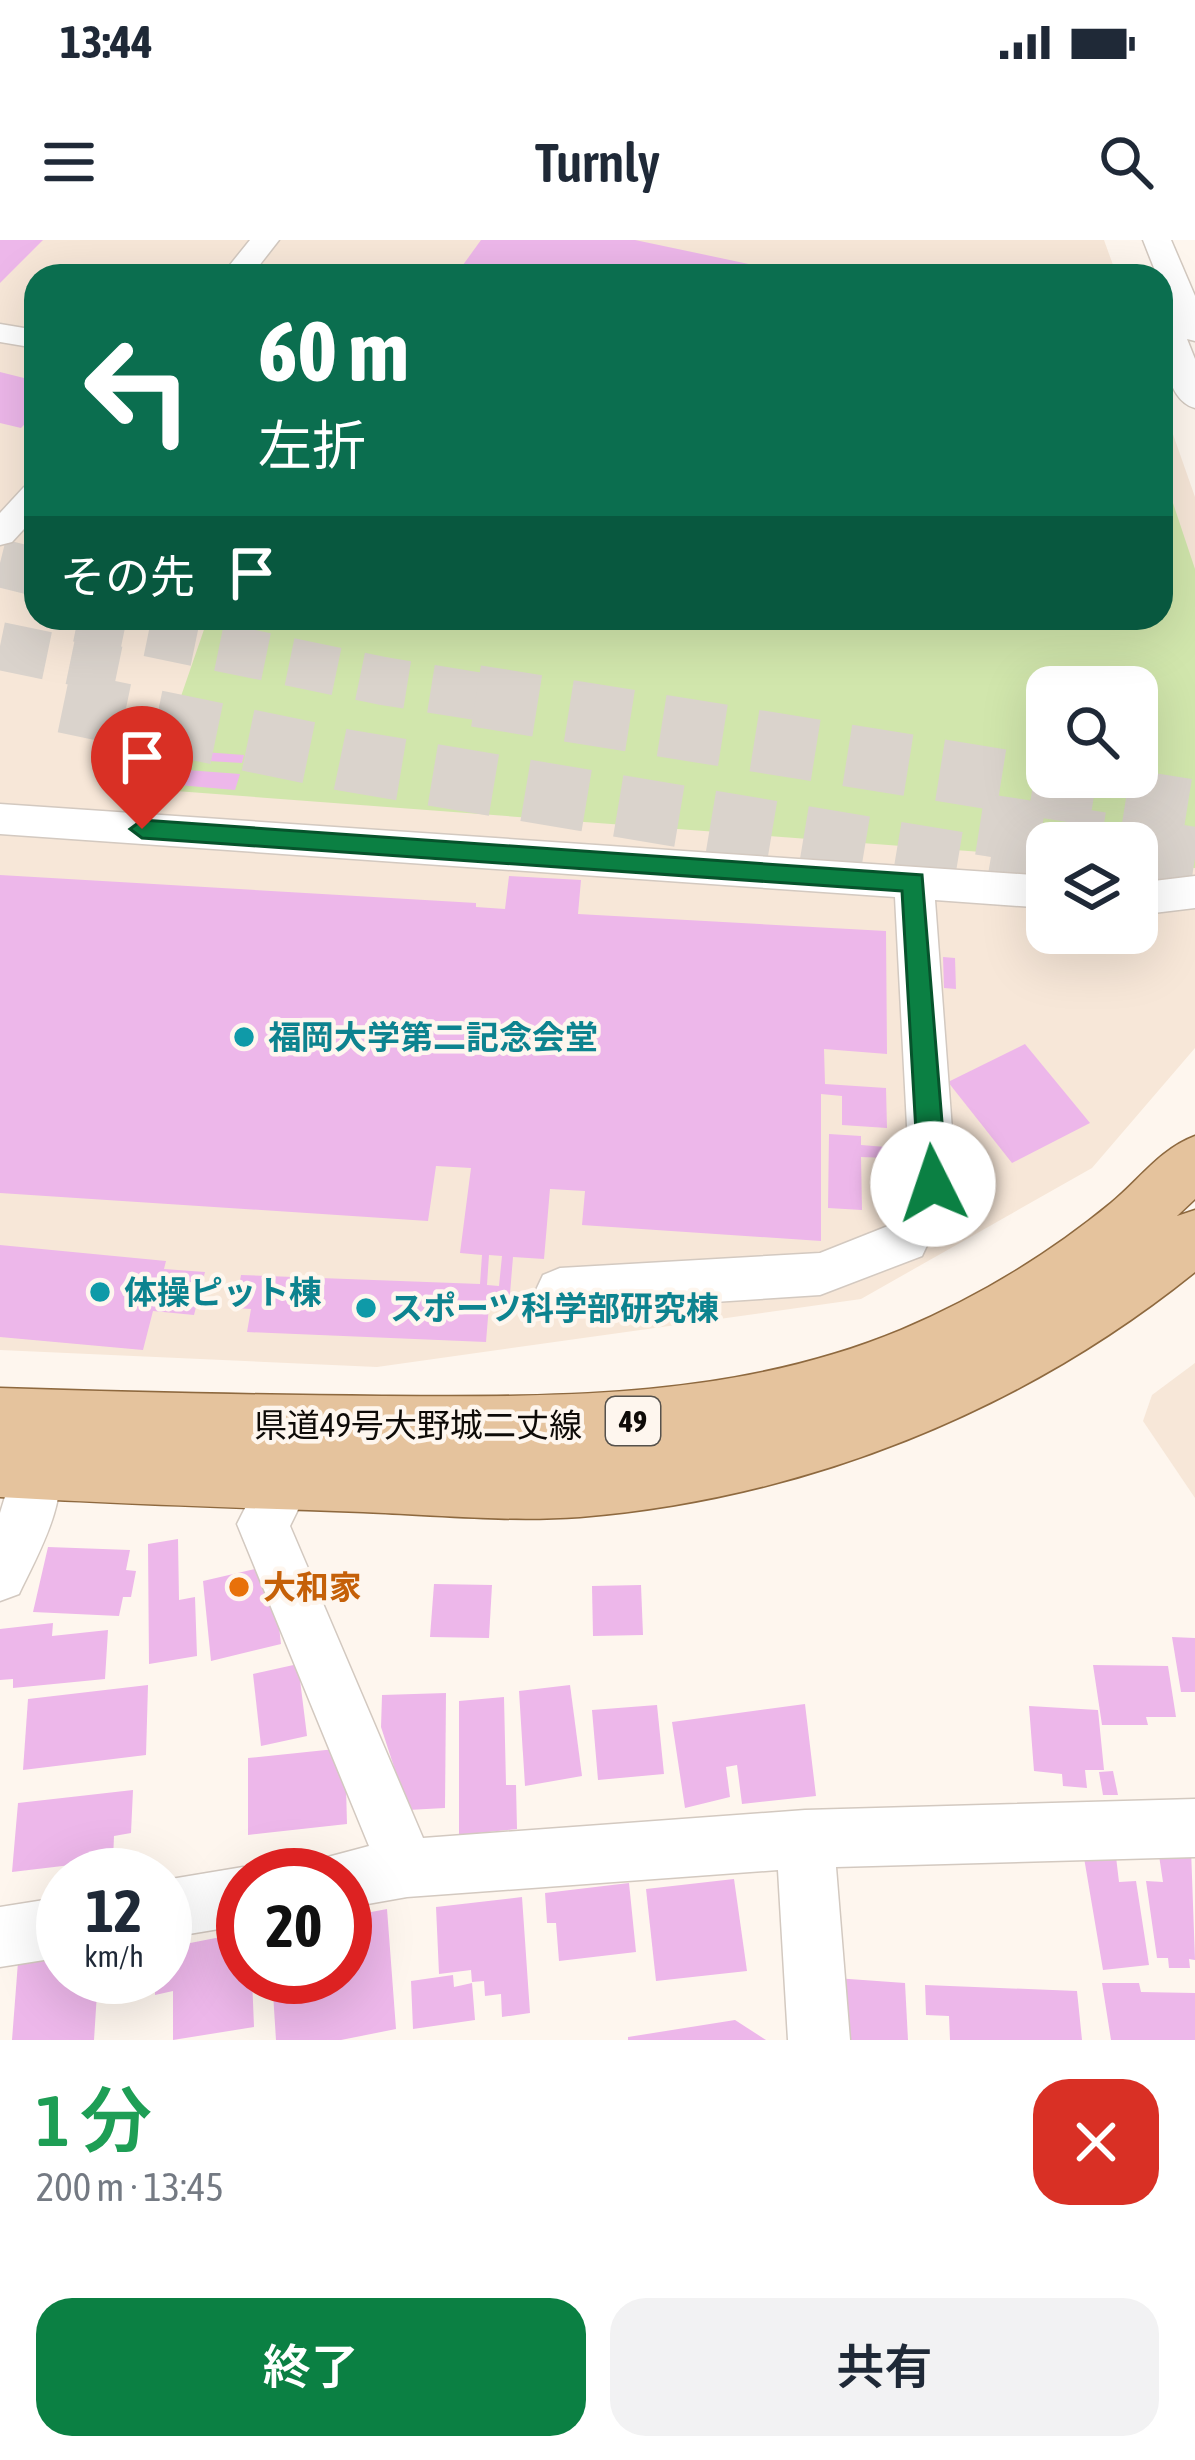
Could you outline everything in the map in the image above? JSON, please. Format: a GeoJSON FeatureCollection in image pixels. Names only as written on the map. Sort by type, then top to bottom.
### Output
{"type":"FeatureCollection","features":[{"type":"Feature","properties":{"kind":"main road","name":"県道49号大野城二丈線"},"geometry":{"type":"LineString","coordinates":[[0,1418],[585,1427],[768,1403],[886,1368],[989,1321],[1072,1269],[1195,1161]]}},
{"type":"Feature","properties":{"kind":"main road","name":"県道49号大野城二丈線"},"geometry":{"type":"LineString","coordinates":[[19,1467],[578,1485],[752,1460],[922,1402],[1015,1360],[1148,1277],[1195,1236]]}},
{"type":"Feature","properties":{"kind":"street"},"geometry":{"type":"LineString","coordinates":[[246,264],[265,240]]}},
{"type":"Feature","properties":{"kind":"street"},"geometry":{"type":"LineString","coordinates":[[1178,297],[1195,332]]}},
{"type":"Feature","properties":{"kind":"street"},"geometry":{"type":"LineString","coordinates":[[1178,297],[1195,398]]}},
{"type":"Feature","properties":{"kind":"street"},"geometry":{"type":"LineString","coordinates":[[0,534],[24,508]]}},
{"type":"Feature","properties":{"kind":"street"},"geometry":{"type":"LineString","coordinates":[[0,819],[1026,890]]}},
{"type":"Feature","properties":{"kind":"street"},"geometry":{"type":"LineString","coordinates":[[560,1289],[820,1274],[905,1241],[933,1184],[914,882]]}},
{"type":"Feature","properties":{"kind":"street"},"geometry":{"type":"LineString","coordinates":[[1158,896],[1195,892]]}},
{"type":"Feature","properties":{"kind":"street"},"geometry":{"type":"LineString","coordinates":[[0,1575],[21,1534],[19,1467]]}},
{"type":"Feature","properties":{"kind":"street"},"geometry":{"type":"LineString","coordinates":[[287,1479],[263,1524],[407,1868]]}},
{"type":"Feature","properties":{"kind":"street"},"geometry":{"type":"LineString","coordinates":[[372,1874],[805,1839],[1195,1828]]}},
{"type":"Feature","properties":{"kind":"street"},"geometry":{"type":"LineString","coordinates":[[805,1839],[819,2040]]}},
{"type":"Feature","properties":{"kind":"street"},"geometry":{"type":"LineString","coordinates":[[0,1937],[36,1931]]}},
{"type":"Feature","properties":{"kind":"shaded area"},"geometry":{"type":"Polygon","coordinates":[[[0,240],[1104,240],[1113,264],[24,264],[24,630],[1173,630],[1173,434],[1195,497],[1195,1048],[1092,1168],[861,1299],[377,1367],[0,1350],[0,240]]]}},
{"type":"Feature","properties":{"kind":"shaded area"},"geometry":{"type":"Polygon","coordinates":[[[1195,1363],[1195,1498],[1143,1421],[1152,1395],[1195,1363]]]}},
{"type":"Feature","properties":{"kind":"green space"},"geometry":{"type":"Polygon","coordinates":[[[1173,503],[1195,569],[1195,868],[1158,865],[1158,822],[1026,822],[1026,855],[149,789],[204,630],[1173,630],[1173,503]]]}},
{"type":"Feature","properties":{"kind":"building"},"geometry":{"type":"Polygon","coordinates":[[[0,240],[43,240],[0,283],[0,240]]]}},
{"type":"Feature","properties":{"kind":"building"},"geometry":{"type":"Polygon","coordinates":[[[481,240],[635,240],[749,264],[464,264],[481,240]]]}},
{"type":"Feature","properties":{"kind":"building"},"geometry":{"type":"Polygon","coordinates":[[[0,372],[24,378],[24,425],[0,423],[0,372]]]}},
{"type":"Feature","properties":{"kind":"building"},"geometry":{"type":"Polygon","coordinates":[[[177,750],[244,755],[242,763],[175,759],[177,750]]]}},
{"type":"Feature","properties":{"kind":"building"},"geometry":{"type":"Polygon","coordinates":[[[173,769],[240,774],[235,790],[167,784],[173,769]]]}},
{"type":"Feature","properties":{"kind":"building"},"geometry":{"type":"Polygon","coordinates":[[[0,875],[476,903],[476,907],[505,909],[509,876],[581,880],[578,914],[886,931],[887,1054],[824,1049],[825,1084],[886,1088],[887,1128],[842,1125],[842,1096],[821,1094],[821,1241],[582,1225],[585,1191],[550,1189],[544,1259],[513,1257],[509,1306],[489,1305],[486,1342],[247,1332],[251,1309],[235,1308],[241,1275],[480,1284],[482,1255],[460,1253],[471,1168],[436,1166],[428,1221],[0,1193],[0,875]],[[489,1255],[487,1285],[499,1286],[502,1256],[489,1255]]]}},
{"type":"Feature","properties":{"kind":"building"},"geometry":{"type":"Polygon","coordinates":[[[943,957],[955,958],[956,989],[944,988],[943,957]]]}},
{"type":"Feature","properties":{"kind":"building"},"geometry":{"type":"Polygon","coordinates":[[[1025,1044],[1090,1123],[1012,1163],[948,1082],[1025,1044]]]}},
{"type":"Feature","properties":{"kind":"building"},"geometry":{"type":"Polygon","coordinates":[[[829,1134],[861,1136],[861,1145],[886,1147],[887,1158],[861,1157],[862,1210],[828,1208],[829,1134]]]}},
{"type":"Feature","properties":{"kind":"building","name":"体操ピット棟"},"geometry":{"type":"Polygon","coordinates":[[[0,1245],[166,1261],[164,1269],[205,1272],[194,1315],[153,1311],[143,1350],[0,1337],[0,1245]]]}},
{"type":"Feature","properties":{"kind":"building"},"geometry":{"type":"Polygon","coordinates":[[[178,1539],[179,1600],[195,1597],[197,1656],[149,1664],[148,1544],[178,1539]]]}},
{"type":"Feature","properties":{"kind":"building"},"geometry":{"type":"Polygon","coordinates":[[[48,1547],[130,1550],[126,1570],[136,1571],[131,1597],[123,1597],[119,1616],[33,1612],[48,1547]]]}},
{"type":"Feature","properties":{"kind":"building"},"geometry":{"type":"Polygon","coordinates":[[[272,1565],[281,1644],[211,1661],[203,1581],[272,1565]]]}},
{"type":"Feature","properties":{"kind":"building"},"geometry":{"type":"Polygon","coordinates":[[[434,1584],[492,1585],[489,1638],[430,1637],[434,1584]]]}},
{"type":"Feature","properties":{"kind":"building"},"geometry":{"type":"Polygon","coordinates":[[[641,1585],[643,1635],[593,1636],[592,1586],[641,1585]]]}},
{"type":"Feature","properties":{"kind":"building"},"geometry":{"type":"Polygon","coordinates":[[[53,1623],[52,1636],[108,1630],[105,1679],[13,1688],[13,1679],[0,1680],[0,1629],[53,1623]]]}},
{"type":"Feature","properties":{"kind":"building"},"geometry":{"type":"Polygon","coordinates":[[[1172,1637],[1195,1638],[1195,1692],[1181,1692],[1172,1637]]]}},
{"type":"Feature","properties":{"kind":"building"},"geometry":{"type":"Polygon","coordinates":[[[298,1664],[307,1736],[261,1746],[253,1674],[298,1664]]]}},
{"type":"Feature","properties":{"kind":"building"},"geometry":{"type":"Polygon","coordinates":[[[1093,1665],[1168,1666],[1176,1717],[1146,1717],[1148,1725],[1102,1725],[1093,1665]]]}},
{"type":"Feature","properties":{"kind":"building"},"geometry":{"type":"Polygon","coordinates":[[[148,1685],[146,1755],[23,1770],[28,1699],[148,1685]]]}},
{"type":"Feature","properties":{"kind":"building"},"geometry":{"type":"Polygon","coordinates":[[[570,1685],[582,1776],[525,1786],[519,1691],[570,1685]]]}},
{"type":"Feature","properties":{"kind":"building"},"geometry":{"type":"Polygon","coordinates":[[[446,1693],[445,1808],[408,1810],[381,1727],[382,1695],[446,1693]]]}},
{"type":"Feature","properties":{"kind":"building"},"geometry":{"type":"Polygon","coordinates":[[[504,1697],[506,1785],[516,1785],[517,1829],[459,1835],[459,1701],[504,1697]]]}},
{"type":"Feature","properties":{"kind":"building"},"geometry":{"type":"Polygon","coordinates":[[[805,1704],[816,1796],[742,1804],[737,1765],[726,1767],[730,1797],[685,1808],[672,1722],[805,1704]]]}},
{"type":"Feature","properties":{"kind":"building"},"geometry":{"type":"Polygon","coordinates":[[[657,1705],[664,1774],[598,1780],[592,1710],[657,1705]]]}},
{"type":"Feature","properties":{"kind":"building"},"geometry":{"type":"Polygon","coordinates":[[[1029,1706],[1098,1710],[1104,1770],[1085,1770],[1087,1788],[1063,1786],[1062,1774],[1034,1771],[1029,1706]]]}},
{"type":"Feature","properties":{"kind":"building"},"geometry":{"type":"Polygon","coordinates":[[[345,1748],[347,1824],[248,1835],[248,1758],[345,1748]]]}},
{"type":"Feature","properties":{"kind":"building"},"geometry":{"type":"Polygon","coordinates":[[[1113,1771],[1118,1795],[1103,1795],[1099,1772],[1113,1771]]]}},
{"type":"Feature","properties":{"kind":"building"},"geometry":{"type":"Polygon","coordinates":[[[133,1790],[131,1833],[114,1836],[114,1848],[36,1848],[36,1869],[12,1872],[18,1803],[133,1790]]]}},
{"type":"Feature","properties":{"kind":"building"},"geometry":{"type":"Polygon","coordinates":[[[1081,1840],[1114,1840],[1119,1882],[1136,1881],[1149,1965],[1103,1970],[1081,1840]]]}},
{"type":"Feature","properties":{"kind":"building"},"geometry":{"type":"Polygon","coordinates":[[[1158,1849],[1191,1849],[1195,1960],[1189,1959],[1190,1968],[1169,1968],[1168,1958],[1157,1958],[1146,1881],[1163,1882],[1158,1849]]]}},
{"type":"Feature","properties":{"kind":"building"},"geometry":{"type":"Polygon","coordinates":[[[734,1879],[747,1971],[656,1981],[646,1889],[734,1879]]]}},
{"type":"Feature","properties":{"kind":"building"},"geometry":{"type":"Polygon","coordinates":[[[629,1883],[636,1952],[559,1961],[556,1923],[547,1923],[545,1893],[629,1883]]]}},
{"type":"Feature","properties":{"kind":"building"},"geometry":{"type":"Polygon","coordinates":[[[522,1897],[530,2013],[502,2017],[501,1994],[485,1996],[484,1981],[472,1982],[471,1970],[439,1974],[436,1907],[522,1897]]]}},
{"type":"Feature","properties":{"kind":"building"},"geometry":{"type":"Polygon","coordinates":[[[387,1909],[396,2029],[341,2040],[276,2040],[274,2004],[372,2004],[372,1912],[387,1909]]]}},
{"type":"Feature","properties":{"kind":"building"},"geometry":{"type":"Polygon","coordinates":[[[216,1938],[216,2004],[253,2004],[254,2027],[173,2040],[173,2004],[192,2004],[192,1943],[216,1938]]]}},
{"type":"Feature","properties":{"kind":"building"},"geometry":{"type":"Polygon","coordinates":[[[36,1960],[36,2004],[96,2004],[94,2040],[12,2040],[18,1962],[36,1960]]]}},
{"type":"Feature","properties":{"kind":"building"},"geometry":{"type":"Polygon","coordinates":[[[453,1975],[454,1987],[472,1983],[475,2020],[413,2029],[411,1981],[453,1975]]]}},
{"type":"Feature","properties":{"kind":"building"},"geometry":{"type":"Polygon","coordinates":[[[835,1978],[905,1983],[908,2040],[836,2040],[835,1978]]]}},
{"type":"Feature","properties":{"kind":"building"},"geometry":{"type":"Polygon","coordinates":[[[1102,1983],[1139,1983],[1141,1992],[1195,1993],[1195,2040],[1111,2040],[1102,1983]]]}},
{"type":"Feature","properties":{"kind":"building"},"geometry":{"type":"Polygon","coordinates":[[[925,1985],[1077,1991],[1082,2040],[950,2040],[949,2016],[926,2015],[925,1985]]]}},
{"type":"Feature","properties":{"kind":"building"},"geometry":{"type":"Polygon","coordinates":[[[735,2020],[766,2040],[628,2040],[628,2037],[735,2020]]]}},
{"type":"Feature","properties":{"kind":"tunnel"},"geometry":{"type":"LineString","coordinates":[[0,563],[24,569]]}},
{"type":"Feature","properties":{"kind":"tunnel"},"geometry":{"type":"LineString","coordinates":[[136,630],[495,699]]}},
{"type":"Feature","properties":{"kind":"tunnel"},"geometry":{"type":"LineString","coordinates":[[0,646],[140,675]]}},
{"type":"Feature","properties":{"kind":"tunnel"},"geometry":{"type":"LineString","coordinates":[[476,696],[1195,811]]}},
{"type":"Feature","properties":{"kind":"tunnel"},"geometry":{"type":"LineString","coordinates":[[64,702],[344,760],[1026,874]]}},
{"type":"Feature","properties":{"kind":"tunnel"},"geometry":{"type":"LineString","coordinates":[[980,824],[1026,831]]}},
{"type":"Feature","properties":{"kind":"tunnel"},"geometry":{"type":"LineString","coordinates":[[1158,852],[1195,858]]}},
{"type":"Feature","properties":{"kind":"place","name":"福岡大学第二記念会堂"},"geometry":{"type":"Point","coordinates":[244,1037]}},
{"type":"Feature","properties":{"kind":"place","name":"体操ピット棟"},"geometry":{"type":"Point","coordinates":[100,1292]}},
{"type":"Feature","properties":{"kind":"place","name":"スポーツ科学部研究棟"},"geometry":{"type":"Point","coordinates":[366,1308]}},
{"type":"Feature","properties":{"kind":"place","name":"大和家"},"geometry":{"type":"Point","coordinates":[239,1587]}},
{"type":"Feature","properties":{"kind":"route"},"geometry":{"type":"LineString","coordinates":[[142,829],[914,882],[933,1184]]}}]}
